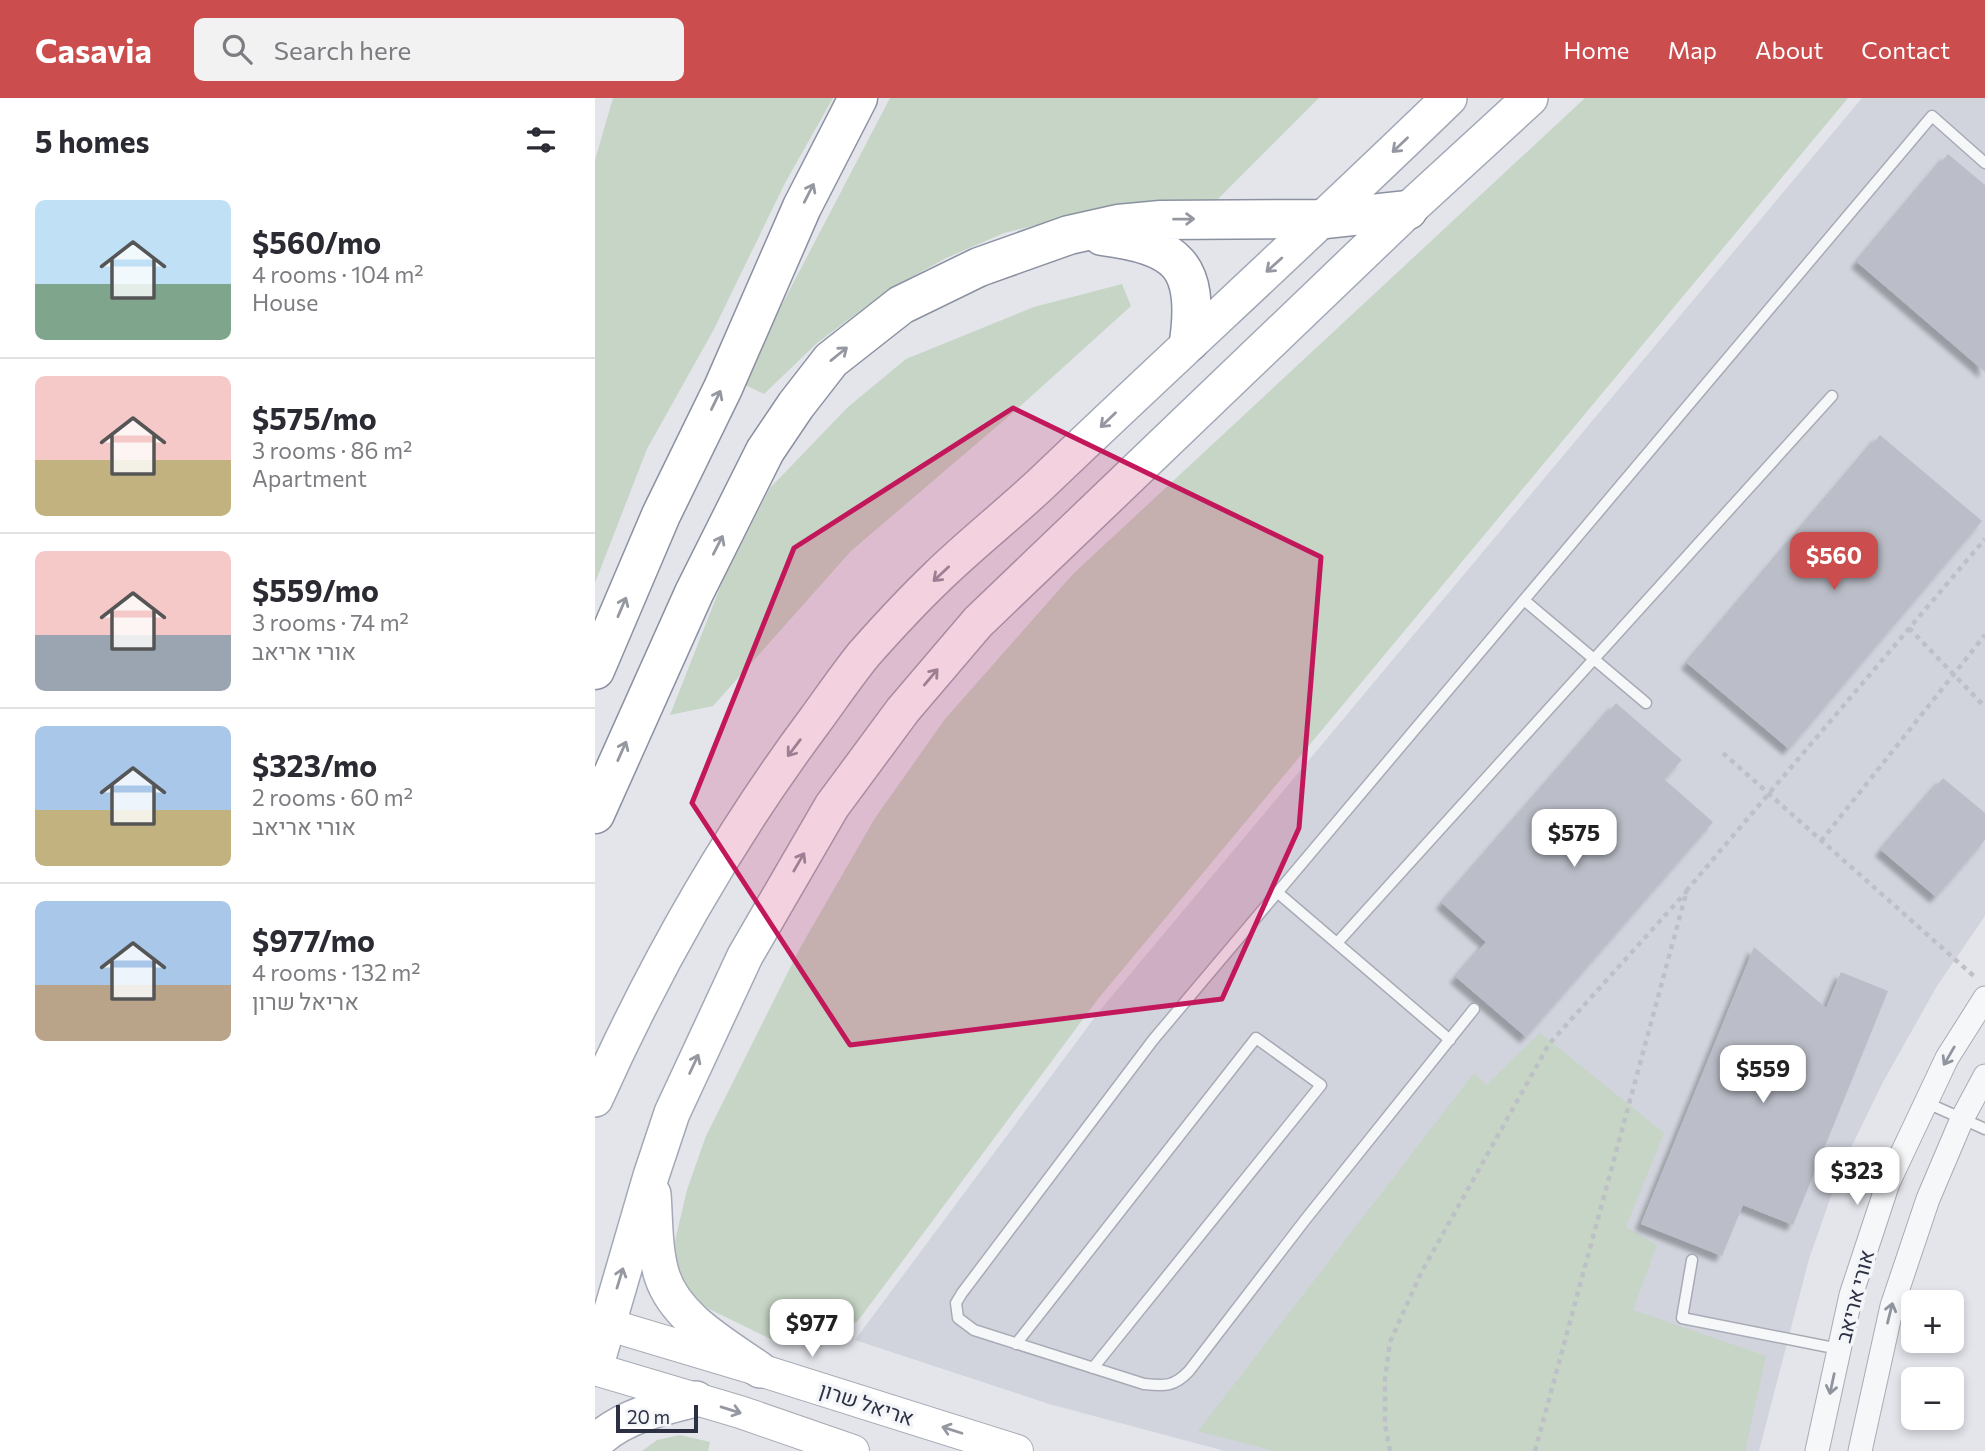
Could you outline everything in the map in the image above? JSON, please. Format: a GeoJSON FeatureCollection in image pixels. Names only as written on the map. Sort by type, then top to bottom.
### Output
{"type":"FeatureCollection","features":[{"type":"Feature","properties":{"kind":"highway"},"geometry":{"type":"LineString","coordinates":[[595,670],[661,515],[723,388],[802,207],[858,98]]}},
{"type":"Feature","properties":{"kind":"highway"},"geometry":{"type":"LineString","coordinates":[[595,814],[694,593],[765,451],[831,360],[901,305],[979,267],[1069,235],[1118,224],[1161,220],[1325,219],[1408,210]]}},
{"type":"Feature","properties":{"kind":"highway"},"geometry":{"type":"LineString","coordinates":[[1069,235],[1101,236],[1145,243],[1162,251],[1178,264],[1187,278],[1192,296],[1193,314],[1189,342]]}},
{"type":"Feature","properties":{"kind":"main road"},"geometry":{"type":"LineString","coordinates":[[595,1099],[670,945],[731,842],[781,766],[863,655],[938,576],[1028,496],[1189,342],[1325,219],[1450,98]]}},
{"type":"Feature","properties":{"kind":"main road"},"geometry":{"type":"LineString","coordinates":[[853,1451],[595,1368],[601,1323],[672,1113],[745,956],[832,806],[903,710],[978,622],[1408,210],[1529,98]]}},
{"type":"Feature","properties":{"kind":"main road"},"geometry":{"type":"LineString","coordinates":[[651,1175],[663,1279],[678,1304],[694,1323],[760,1370]]}},
{"type":"Feature","properties":{"kind":"main road","name":"אריאל שרון"},"geometry":{"type":"LineString","coordinates":[[601,1323],[1017,1451]]}},
{"type":"Feature","properties":{"kind":"main road"},"geometry":{"type":"LineString","coordinates":[[595,1443],[634,1418],[661,1407],[696,1399]]}},
{"type":"Feature","properties":{"kind":"street","name":"אורי אריאב"},"geometry":{"type":"LineString","coordinates":[[1817,1451],[1851,1295],[1888,1183],[1947,1058],[1985,999]]}},
{"type":"Feature","properties":{"kind":"street","name":"אורי אריאב"},"geometry":{"type":"LineString","coordinates":[[1860,1451],[1892,1306],[1928,1199],[1962,1119],[1985,1076]]}},
{"type":"Feature","properties":{"kind":"lane"},"geometry":{"type":"LineString","coordinates":[[1474,1009],[1179,1382],[1162,1386],[1144,1384],[974,1330],[958,1318],[955,1303],[1153,1040],[1932,116],[1985,163]]}},
{"type":"Feature","properties":{"kind":"lane"},"geometry":{"type":"LineString","coordinates":[[1338,943],[1832,396]]}},
{"type":"Feature","properties":{"kind":"lane"},"geometry":{"type":"LineString","coordinates":[[1524,600],[1646,703]]}},
{"type":"Feature","properties":{"kind":"lane"},"geometry":{"type":"LineString","coordinates":[[1277,892],[1450,1040]]}},
{"type":"Feature","properties":{"kind":"lane"},"geometry":{"type":"LineString","coordinates":[[1016,1344],[1256,1038],[1321,1085],[1093,1368]]}},
{"type":"Feature","properties":{"kind":"lane"},"geometry":{"type":"LineString","coordinates":[[1925,1102],[1985,1129]]}},
{"type":"Feature","properties":{"kind":"lane"},"geometry":{"type":"LineString","coordinates":[[1692,1260],[1682,1318],[1839,1349]]}},
{"type":"Feature","properties":{"kind":"path"},"geometry":{"type":"LineString","coordinates":[[1390,1451],[1385,1424],[1385,1379],[1390,1342],[1421,1273],[1549,1044],[1687,890],[1985,539]]}},
{"type":"Feature","properties":{"kind":"path"},"geometry":{"type":"LineString","coordinates":[[1909,628],[1985,707]]}},
{"type":"Feature","properties":{"kind":"path"},"geometry":{"type":"LineString","coordinates":[[1821,841],[1985,635]]}},
{"type":"Feature","properties":{"kind":"path"},"geometry":{"type":"LineString","coordinates":[[1723,753],[1985,987]]}},
{"type":"Feature","properties":{"kind":"path"},"geometry":{"type":"LineString","coordinates":[[1535,1451],[1687,890]]}},
{"type":"Feature","properties":{"kind":"highlighted area"},"geometry":{"type":"Polygon","coordinates":[[[1013,408],[1321,557],[1299,828],[1222,999],[850,1045],[692,803],[794,548],[1013,408]]]}},
{"type":"Feature","properties":{"kind":"shaded area"},"geometry":{"type":"Polygon","coordinates":[[[1862,98],[1985,98],[1985,916],[1937,986],[1883,1082],[1841,1168],[1809,1259],[1759,1451],[1225,1451],[1049,1404],[855,1340],[1101,1009],[1862,98]]]}},
{"type":"Feature","properties":{"kind":"green space"},"geometry":{"type":"Polygon","coordinates":[[[613,98],[833,98],[785,183],[714,329],[647,449],[595,583],[595,160],[613,98]]]}},
{"type":"Feature","properties":{"kind":"green space"},"geometry":{"type":"Polygon","coordinates":[[[890,98],[1319,98],[1209,208],[1070,217],[1004,233],[946,258],[888,290],[817,343],[764,394],[741,383],[890,98]]]}},
{"type":"Feature","properties":{"kind":"green space"},"geometry":{"type":"Polygon","coordinates":[[[1585,98],[1848,98],[1098,999],[857,1322],[801,1329],[781,1344],[709,1309],[694,1297],[677,1269],[675,1241],[687,1190],[706,1136],[800,948],[875,818],[945,719],[1073,574],[1585,98]]]}},
{"type":"Feature","properties":{"kind":"green space"},"geometry":{"type":"Polygon","coordinates":[[[1122,284],[1131,306],[1016,410],[851,551],[713,706],[670,715],[723,580],[770,488],[848,407],[906,359],[1034,307],[1122,284]]]}},
{"type":"Feature","properties":{"kind":"green space"},"geometry":{"type":"Polygon","coordinates":[[[1540,1033],[1664,1133],[1626,1227],[1657,1245],[1633,1310],[1766,1356],[1745,1451],[1274,1451],[1198,1431],[1474,1073],[1486,1085],[1540,1033]]]}},
{"type":"Feature","properties":{"kind":"green space"},"geometry":{"type":"Polygon","coordinates":[[[680,1435],[710,1442],[708,1451],[642,1451],[657,1440],[680,1435]]]}},
{"type":"Feature","properties":{"kind":"building"},"geometry":{"type":"Polygon","coordinates":[[[1948,154],[1985,185],[1985,372],[1857,262],[1948,154]]]}},
{"type":"Feature","properties":{"kind":"building"},"geometry":{"type":"Polygon","coordinates":[[[1880,435],[1982,521],[1789,749],[1687,663],[1880,435]]]}},
{"type":"Feature","properties":{"kind":"building"},"geometry":{"type":"Polygon","coordinates":[[[1616,703],[1682,760],[1664,779],[1713,822],[1526,1037],[1456,977],[1486,942],[1442,903],[1616,703]]]}},
{"type":"Feature","properties":{"kind":"building"},"geometry":{"type":"Polygon","coordinates":[[[1943,778],[1985,813],[1985,840],[1936,897],[1881,850],[1943,778]]]}},
{"type":"Feature","properties":{"kind":"building"},"geometry":{"type":"Polygon","coordinates":[[[1754,947],[1826,1008],[1841,972],[1888,991],[1793,1225],[1743,1205],[1722,1256],[1641,1224],[1754,947]]]}}]}
